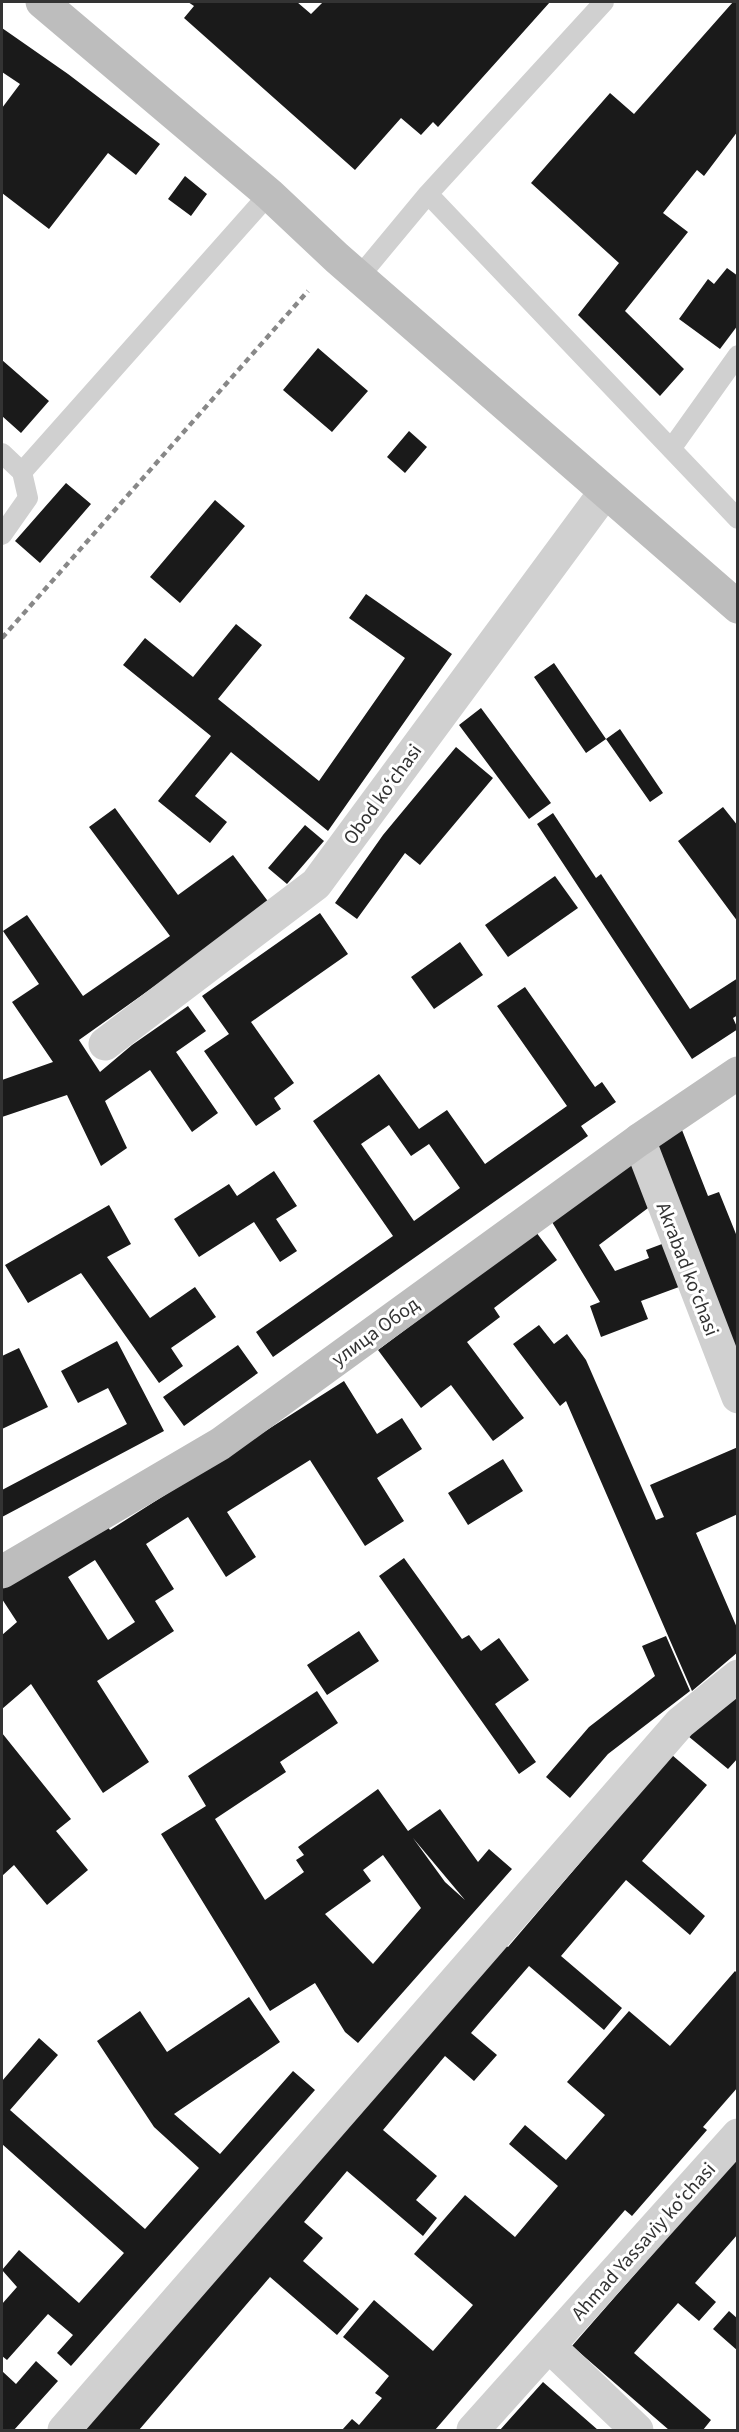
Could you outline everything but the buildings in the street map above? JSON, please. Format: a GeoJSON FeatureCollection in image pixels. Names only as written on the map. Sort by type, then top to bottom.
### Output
{"type":"FeatureCollection","features":[{"type":"Feature","properties":{"kind":"main road"},"geometry":{"type":"LineString","coordinates":[[42,2],[269,194],[359,277],[738,607]]}},
{"type":"Feature","properties":{"kind":"main road","name":"улица Обод"},"geometry":{"type":"LineString","coordinates":[[2,1572],[220,1444],[639,1140],[738,1073]]}},
{"type":"Feature","properties":{"kind":"street","name":"Obod koʻchasi"},"geometry":{"type":"LineString","coordinates":[[105,1044],[316,884],[605,492]]}},
{"type":"Feature","properties":{"kind":"street","name":"Akrabad koʻchasi"},"geometry":{"type":"LineString","coordinates":[[639,1140],[738,1397]]}},
{"type":"Feature","properties":{"kind":"street"},"geometry":{"type":"LineString","coordinates":[[64,2430],[680,1723],[738,1676]]}},
{"type":"Feature","properties":{"kind":"street","name":"Ahmad Yassaviy koʻchasi"},"geometry":{"type":"LineString","coordinates":[[473,2430],[738,2135]]}},
{"type":"Feature","properties":{"kind":"street"},"geometry":{"type":"LineString","coordinates":[[549,2346],[637,2430]]}},
{"type":"Feature","properties":{"kind":"lane"},"geometry":{"type":"LineString","coordinates":[[359,277],[428,194],[604,2]]}},
{"type":"Feature","properties":{"kind":"lane"},"geometry":{"type":"LineString","coordinates":[[22,472],[269,194]]}},
{"type":"Feature","properties":{"kind":"lane"},"geometry":{"type":"LineString","coordinates":[[428,194],[738,519]]}},
{"type":"Feature","properties":{"kind":"lane"},"geometry":{"type":"LineString","coordinates":[[671,449],[738,355]]}},
{"type":"Feature","properties":{"kind":"lane"},"geometry":{"type":"LineString","coordinates":[[2,453],[22,472],[28,498],[2,535]]}},
{"type":"Feature","properties":{"kind":"railway"},"geometry":{"type":"LineString","coordinates":[[2,638],[308,291]]}}]}
